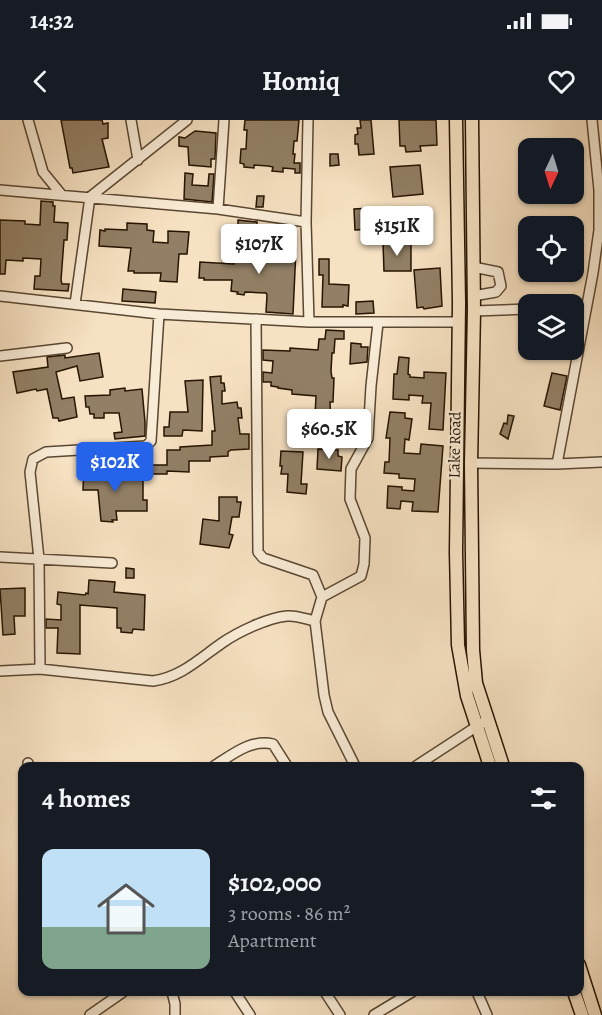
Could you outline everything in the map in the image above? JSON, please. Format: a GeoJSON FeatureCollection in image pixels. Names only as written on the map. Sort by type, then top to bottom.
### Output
{"type":"FeatureCollection","features":[{"type":"Feature","properties":{"kind":"main road","name":"Lake Road"},"geometry":{"type":"LineString","coordinates":[[456,120],[459,322],[456,552],[458,645],[467,696],[501,762]]}},
{"type":"Feature","properties":{"kind":"main road","name":"Lake Road"},"geometry":{"type":"LineString","coordinates":[[472,120],[474,311],[471,463],[474,667],[489,762]]}},
{"type":"Feature","properties":{"kind":"main road"},"geometry":{"type":"LineString","coordinates":[[584,981],[595,1015]]}},
{"type":"Feature","properties":{"kind":"main road"},"geometry":{"type":"LineString","coordinates":[[575,996],[582,1015]]}},
{"type":"Feature","properties":{"kind":"street"},"geometry":{"type":"LineString","coordinates":[[28,120],[43,172],[61,194]]}},
{"type":"Feature","properties":{"kind":"street"},"geometry":{"type":"LineString","coordinates":[[131,120],[138,160]]}},
{"type":"Feature","properties":{"kind":"street"},"geometry":{"type":"LineString","coordinates":[[75,304],[90,197],[187,120]]}},
{"type":"Feature","properties":{"kind":"street"},"geometry":{"type":"LineString","coordinates":[[218,209],[224,120]]}},
{"type":"Feature","properties":{"kind":"street"},"geometry":{"type":"LineString","coordinates":[[308,120],[306,222],[309,322]]}},
{"type":"Feature","properties":{"kind":"street"},"geometry":{"type":"LineString","coordinates":[[557,464],[600,230],[599,190],[592,120]]}},
{"type":"Feature","properties":{"kind":"street"},"geometry":{"type":"LineString","coordinates":[[0,190],[218,209],[306,222]]}},
{"type":"Feature","properties":{"kind":"street"},"geometry":{"type":"LineString","coordinates":[[473,267],[498,272],[501,286],[496,292],[473,296]]}},
{"type":"Feature","properties":{"kind":"street"},"geometry":{"type":"LineString","coordinates":[[0,296],[159,314],[309,322],[459,322]]}},
{"type":"Feature","properties":{"kind":"street"},"geometry":{"type":"LineString","coordinates":[[474,311],[518,309]]}},
{"type":"Feature","properties":{"kind":"street"},"geometry":{"type":"LineString","coordinates":[[40,669],[39,559],[30,472],[33,459],[46,452],[146,446],[151,441],[159,314]]}},
{"type":"Feature","properties":{"kind":"street"},"geometry":{"type":"LineString","coordinates":[[256,319],[258,552],[263,558],[313,575],[322,597],[315,621],[328,712],[353,762]]}},
{"type":"Feature","properties":{"kind":"street"},"geometry":{"type":"LineString","coordinates":[[322,597],[361,576],[364,564],[365,538],[350,499],[351,469],[368,438],[378,323]]}},
{"type":"Feature","properties":{"kind":"street"},"geometry":{"type":"LineString","coordinates":[[0,356],[67,348]]}},
{"type":"Feature","properties":{"kind":"street"},"geometry":{"type":"LineString","coordinates":[[471,463],[602,462]]}},
{"type":"Feature","properties":{"kind":"street"},"geometry":{"type":"LineString","coordinates":[[0,557],[112,563]]}},
{"type":"Feature","properties":{"kind":"street"},"geometry":{"type":"LineString","coordinates":[[0,671],[40,669],[153,681],[169,679],[225,641],[250,628],[288,616],[315,621]]}},
{"type":"Feature","properties":{"kind":"street"},"geometry":{"type":"LineString","coordinates":[[422,762],[482,723]]}},
{"type":"Feature","properties":{"kind":"street"},"geometry":{"type":"LineString","coordinates":[[221,762],[254,743],[264,742],[273,744],[284,762]]}},
{"type":"Feature","properties":{"kind":"street"},"geometry":{"type":"LineString","coordinates":[[90,1015],[110,996]]}},
{"type":"Feature","properties":{"kind":"street"},"geometry":{"type":"LineString","coordinates":[[173,996],[175,1015]]}},
{"type":"Feature","properties":{"kind":"street"},"geometry":{"type":"LineString","coordinates":[[238,996],[250,1015]]}},
{"type":"Feature","properties":{"kind":"street"},"geometry":{"type":"LineString","coordinates":[[328,996],[340,1015]]}},
{"type":"Feature","properties":{"kind":"street"},"geometry":{"type":"LineString","coordinates":[[374,1015],[405,996]]}},
{"type":"Feature","properties":{"kind":"street"},"geometry":{"type":"LineString","coordinates":[[479,996],[487,1015]]}},
{"type":"Feature","properties":{"kind":"building"},"geometry":{"type":"Polygon","coordinates":[[[61,120],[102,120],[103,124],[108,123],[108,138],[102,139],[109,167],[73,173],[70,168],[61,120]]]}},
{"type":"Feature","properties":{"kind":"building"},"geometry":{"type":"Polygon","coordinates":[[[245,120],[299,120],[293,154],[295,154],[294,163],[300,163],[300,173],[295,173],[295,169],[283,168],[283,172],[272,171],[273,167],[268,166],[244,167],[244,164],[240,163],[241,149],[246,149],[245,120]]]}},
{"type":"Feature","properties":{"kind":"building"},"geometry":{"type":"Polygon","coordinates":[[[360,120],[371,120],[374,154],[359,155],[355,135],[358,134],[357,128],[361,128],[360,120]]]}},
{"type":"Feature","properties":{"kind":"building"},"geometry":{"type":"Polygon","coordinates":[[[399,120],[436,120],[437,145],[420,146],[421,151],[406,152],[405,146],[400,146],[399,120]]]}},
{"type":"Feature","properties":{"kind":"building"},"geometry":{"type":"Polygon","coordinates":[[[195,131],[216,133],[215,159],[211,159],[211,167],[189,165],[188,147],[179,146],[179,137],[185,138],[195,131]]]}},
{"type":"Feature","properties":{"kind":"building"},"geometry":{"type":"Polygon","coordinates":[[[330,154],[338,154],[339,165],[330,166],[330,154]]]}},
{"type":"Feature","properties":{"kind":"building"},"geometry":{"type":"Polygon","coordinates":[[[420,165],[423,194],[393,197],[390,167],[420,165]]]}},
{"type":"Feature","properties":{"kind":"building"},"geometry":{"type":"Polygon","coordinates":[[[185,173],[193,174],[192,185],[208,186],[209,174],[214,174],[212,202],[184,199],[185,173]]]}},
{"type":"Feature","properties":{"kind":"building"},"geometry":{"type":"Polygon","coordinates":[[[257,196],[264,196],[263,207],[256,207],[257,196]]]}},
{"type":"Feature","properties":{"kind":"building"},"geometry":{"type":"Polygon","coordinates":[[[41,201],[53,202],[54,222],[68,223],[67,240],[64,240],[61,280],[62,284],[69,284],[68,291],[34,289],[35,276],[40,276],[41,259],[6,260],[5,274],[0,274],[0,220],[25,221],[25,224],[40,225],[41,201]]]}},
{"type":"Feature","properties":{"kind":"building"},"geometry":{"type":"Polygon","coordinates":[[[373,208],[375,229],[355,230],[354,209],[373,208]]]}},
{"type":"Feature","properties":{"kind":"building"},"geometry":{"type":"Polygon","coordinates":[[[238,220],[257,222],[257,232],[238,232],[238,220]]]}},
{"type":"Feature","properties":{"kind":"building"},"geometry":{"type":"Polygon","coordinates":[[[127,223],[147,224],[147,230],[154,231],[153,242],[168,243],[168,231],[189,232],[187,254],[179,254],[177,282],[160,281],[161,273],[128,271],[131,248],[99,246],[100,230],[127,230],[127,223]]]}},
{"type":"Feature","properties":{"kind":"building"},"geometry":{"type":"Polygon","coordinates":[[[383,243],[411,243],[411,271],[384,271],[383,243]]]}},
{"type":"Feature","properties":{"kind":"building"},"geometry":{"type":"Polygon","coordinates":[[[236,245],[296,249],[293,314],[266,312],[266,293],[237,294],[238,292],[231,291],[232,280],[199,278],[200,262],[234,264],[236,245]]]}},
{"type":"Feature","properties":{"kind":"building"},"geometry":{"type":"Polygon","coordinates":[[[319,259],[329,259],[329,284],[349,285],[348,306],[322,307],[323,275],[319,275],[319,259]]]}},
{"type":"Feature","properties":{"kind":"building"},"geometry":{"type":"Polygon","coordinates":[[[440,268],[442,306],[417,308],[414,270],[440,268]]]}},
{"type":"Feature","properties":{"kind":"building"},"geometry":{"type":"Polygon","coordinates":[[[123,289],[156,292],[155,303],[122,301],[123,289]]]}},
{"type":"Feature","properties":{"kind":"building"},"geometry":{"type":"Polygon","coordinates":[[[373,301],[374,313],[356,314],[356,302],[373,301]]]}},
{"type":"Feature","properties":{"kind":"building"},"geometry":{"type":"Polygon","coordinates":[[[326,330],[344,331],[344,339],[335,339],[334,353],[332,353],[331,371],[332,378],[334,378],[333,402],[330,402],[331,430],[329,430],[329,436],[314,435],[316,396],[292,394],[292,390],[271,386],[271,382],[263,382],[263,372],[272,373],[273,361],[263,360],[263,350],[290,351],[290,348],[318,350],[319,339],[325,339],[326,330]]]}},
{"type":"Feature","properties":{"kind":"building"},"geometry":{"type":"Polygon","coordinates":[[[351,343],[368,347],[367,362],[350,364],[351,343]]]}},
{"type":"Feature","properties":{"kind":"building"},"geometry":{"type":"Polygon","coordinates":[[[99,353],[103,377],[80,381],[77,366],[56,372],[62,399],[74,397],[77,417],[59,421],[58,418],[53,418],[47,389],[17,393],[13,372],[48,367],[47,357],[65,355],[65,358],[99,353]]]}},
{"type":"Feature","properties":{"kind":"building"},"geometry":{"type":"Polygon","coordinates":[[[399,357],[409,358],[408,374],[410,377],[424,378],[424,372],[446,373],[443,430],[429,429],[431,403],[422,403],[423,396],[409,395],[409,400],[393,399],[394,374],[397,374],[399,357]]]}},
{"type":"Feature","properties":{"kind":"building"},"geometry":{"type":"Polygon","coordinates":[[[552,373],[567,376],[560,410],[544,406],[552,373]]]}},
{"type":"Feature","properties":{"kind":"building"},"geometry":{"type":"Polygon","coordinates":[[[221,376],[221,383],[224,383],[225,391],[222,391],[222,404],[237,402],[238,408],[241,408],[242,418],[238,418],[240,434],[249,434],[249,449],[231,450],[228,456],[210,457],[210,461],[189,461],[189,472],[167,471],[167,474],[151,474],[151,465],[167,465],[167,450],[212,445],[212,431],[215,431],[210,377],[221,376]]]}},
{"type":"Feature","properties":{"kind":"building"},"geometry":{"type":"Polygon","coordinates":[[[203,380],[202,431],[183,430],[182,436],[164,436],[164,427],[169,427],[170,412],[188,412],[185,381],[203,380]]]}},
{"type":"Feature","properties":{"kind":"building"},"geometry":{"type":"Polygon","coordinates":[[[125,388],[125,391],[142,389],[145,436],[115,439],[114,433],[122,432],[119,413],[104,413],[104,418],[94,418],[94,414],[90,414],[89,407],[86,407],[85,396],[110,395],[110,390],[125,388]]]}},
{"type":"Feature","properties":{"kind":"building"},"geometry":{"type":"Polygon","coordinates":[[[390,412],[405,413],[405,418],[412,419],[409,440],[405,439],[404,453],[420,454],[421,444],[443,446],[438,512],[412,511],[413,502],[401,501],[400,509],[387,508],[388,486],[414,491],[415,479],[399,478],[399,474],[384,473],[385,462],[389,462],[390,438],[386,438],[390,412]]]}},
{"type":"Feature","properties":{"kind":"building"},"geometry":{"type":"Polygon","coordinates":[[[508,415],[514,416],[508,439],[500,434],[504,423],[507,424],[508,415]]]}},
{"type":"Feature","properties":{"kind":"building"},"geometry":{"type":"Polygon","coordinates":[[[318,449],[338,450],[338,456],[342,457],[341,471],[317,469],[318,449]]]}},
{"type":"Feature","properties":{"kind":"building"},"geometry":{"type":"Polygon","coordinates":[[[281,451],[303,452],[301,484],[307,484],[306,494],[287,492],[288,474],[281,474],[281,451]]]}},
{"type":"Feature","properties":{"kind":"building"},"geometry":{"type":"Polygon","coordinates":[[[84,468],[104,469],[104,475],[109,475],[109,480],[143,477],[143,500],[147,500],[147,511],[116,511],[117,520],[101,521],[98,490],[83,490],[84,468]]]}},
{"type":"Feature","properties":{"kind":"building"},"geometry":{"type":"Polygon","coordinates":[[[219,497],[237,497],[237,502],[241,502],[239,517],[232,517],[229,534],[233,535],[229,548],[200,544],[203,519],[219,521],[219,497]]]}},
{"type":"Feature","properties":{"kind":"building"},"geometry":{"type":"Polygon","coordinates":[[[126,568],[134,569],[134,578],[126,578],[126,568]]]}},
{"type":"Feature","properties":{"kind":"building"},"geometry":{"type":"Polygon","coordinates":[[[89,580],[115,582],[114,592],[145,595],[144,630],[133,629],[132,633],[121,632],[121,628],[117,628],[117,608],[80,605],[80,654],[57,653],[58,628],[46,628],[46,619],[61,620],[61,605],[57,604],[58,592],[88,594],[89,580]]]}},
{"type":"Feature","properties":{"kind":"building"},"geometry":{"type":"Polygon","coordinates":[[[25,588],[25,616],[14,616],[15,634],[3,635],[0,589],[25,588]]]}}]}
